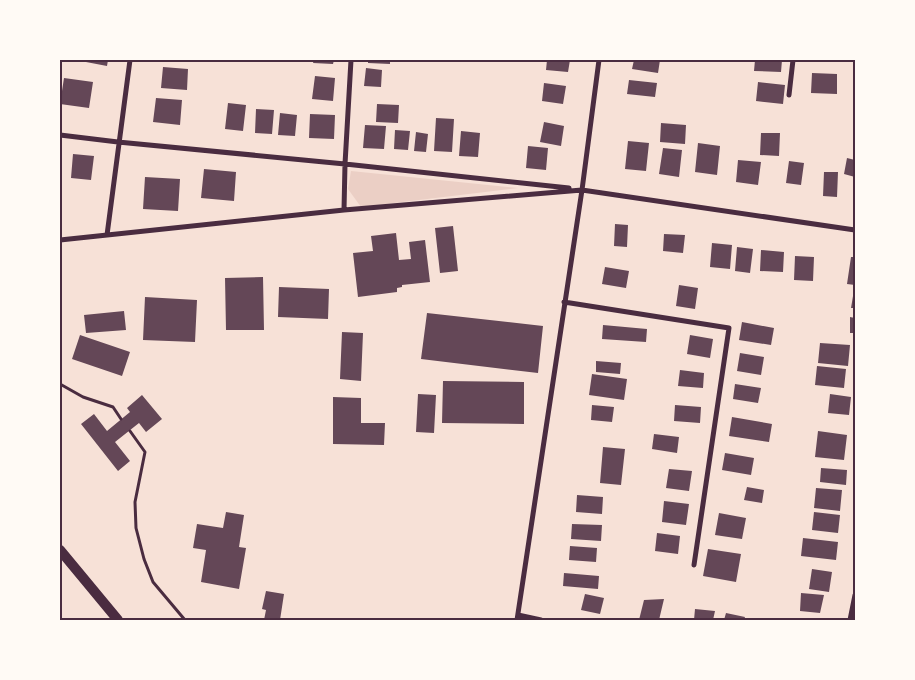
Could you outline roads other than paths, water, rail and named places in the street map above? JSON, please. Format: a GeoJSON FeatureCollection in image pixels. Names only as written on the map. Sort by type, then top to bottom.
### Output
{"type":"FeatureCollection","features":[{"type":"Feature","properties":{"kind":"main road"},"geometry":{"type":"LineString","coordinates":[[60,550],[118,620]]}},
{"type":"Feature","properties":{"kind":"street"},"geometry":{"type":"LineString","coordinates":[[107,235],[130,60]]}},
{"type":"Feature","properties":{"kind":"street"},"geometry":{"type":"LineString","coordinates":[[344,210],[351,60]]}},
{"type":"Feature","properties":{"kind":"street"},"geometry":{"type":"LineString","coordinates":[[541,620],[518,618],[582,190],[599,60]]}},
{"type":"Feature","properties":{"kind":"street"},"geometry":{"type":"LineString","coordinates":[[789,95],[793,60]]}},
{"type":"Feature","properties":{"kind":"street"},"geometry":{"type":"LineString","coordinates":[[60,135],[582,190],[855,230]]}},
{"type":"Feature","properties":{"kind":"street"},"geometry":{"type":"LineString","coordinates":[[60,240],[344,210],[582,190]]}},
{"type":"Feature","properties":{"kind":"street"},"geometry":{"type":"LineString","coordinates":[[564,302],[728,328],[694,564]]}},
{"type":"Feature","properties":{"kind":"street"},"geometry":{"type":"LineString","coordinates":[[850,620],[855,595]]}},
{"type":"Feature","properties":{"kind":"lane"},"geometry":{"type":"LineString","coordinates":[[60,384],[83,396],[113,407],[121,419]]}},
{"type":"Feature","properties":{"kind":"lane"},"geometry":{"type":"LineString","coordinates":[[130,431],[146,452],[135,502],[136,528],[144,559],[153,582],[185,620]]}}]}
